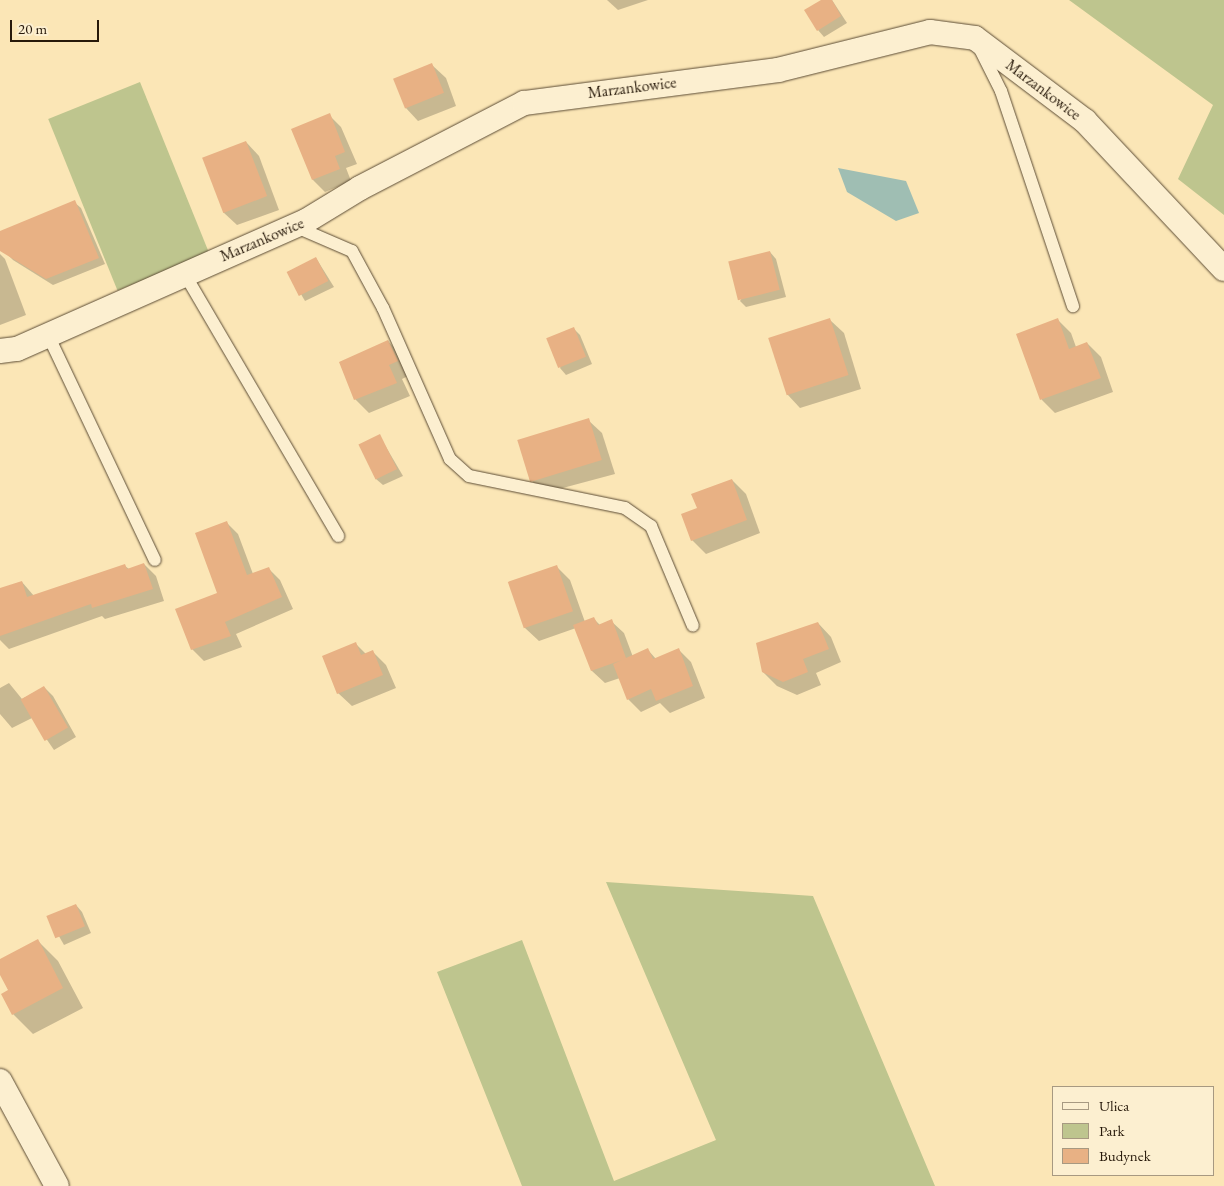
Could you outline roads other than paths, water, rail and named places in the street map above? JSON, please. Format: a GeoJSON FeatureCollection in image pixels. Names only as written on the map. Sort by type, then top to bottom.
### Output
{"type":"FeatureCollection","features":[{"type":"Feature","properties":{"kind":"street","name":"Marzankowice"},"geometry":{"type":"LineString","coordinates":[[0,350],[17,349],[184,273],[294,226],[524,103],[778,70],[930,32],[975,38],[1084,121],[1224,269]]}},
{"type":"Feature","properties":{"kind":"street"},"geometry":{"type":"LineString","coordinates":[[0,1081],[57,1186]]}},
{"type":"Feature","properties":{"kind":"lane"},"geometry":{"type":"LineString","coordinates":[[975,38],[1001,91],[1073,306]]}},
{"type":"Feature","properties":{"kind":"lane"},"geometry":{"type":"LineString","coordinates":[[294,226],[352,251],[384,308],[450,459],[469,476],[625,508],[651,526],[693,626]]}},
{"type":"Feature","properties":{"kind":"lane"},"geometry":{"type":"LineString","coordinates":[[184,273],[338,536]]}},
{"type":"Feature","properties":{"kind":"lane"},"geometry":{"type":"LineString","coordinates":[[48,335],[155,560]]}},
{"type":"Feature","properties":{"kind":"water"},"geometry":{"type":"Polygon","coordinates":[[[838,168],[906,181],[919,213],[896,221],[847,192],[838,168]]]}}]}
